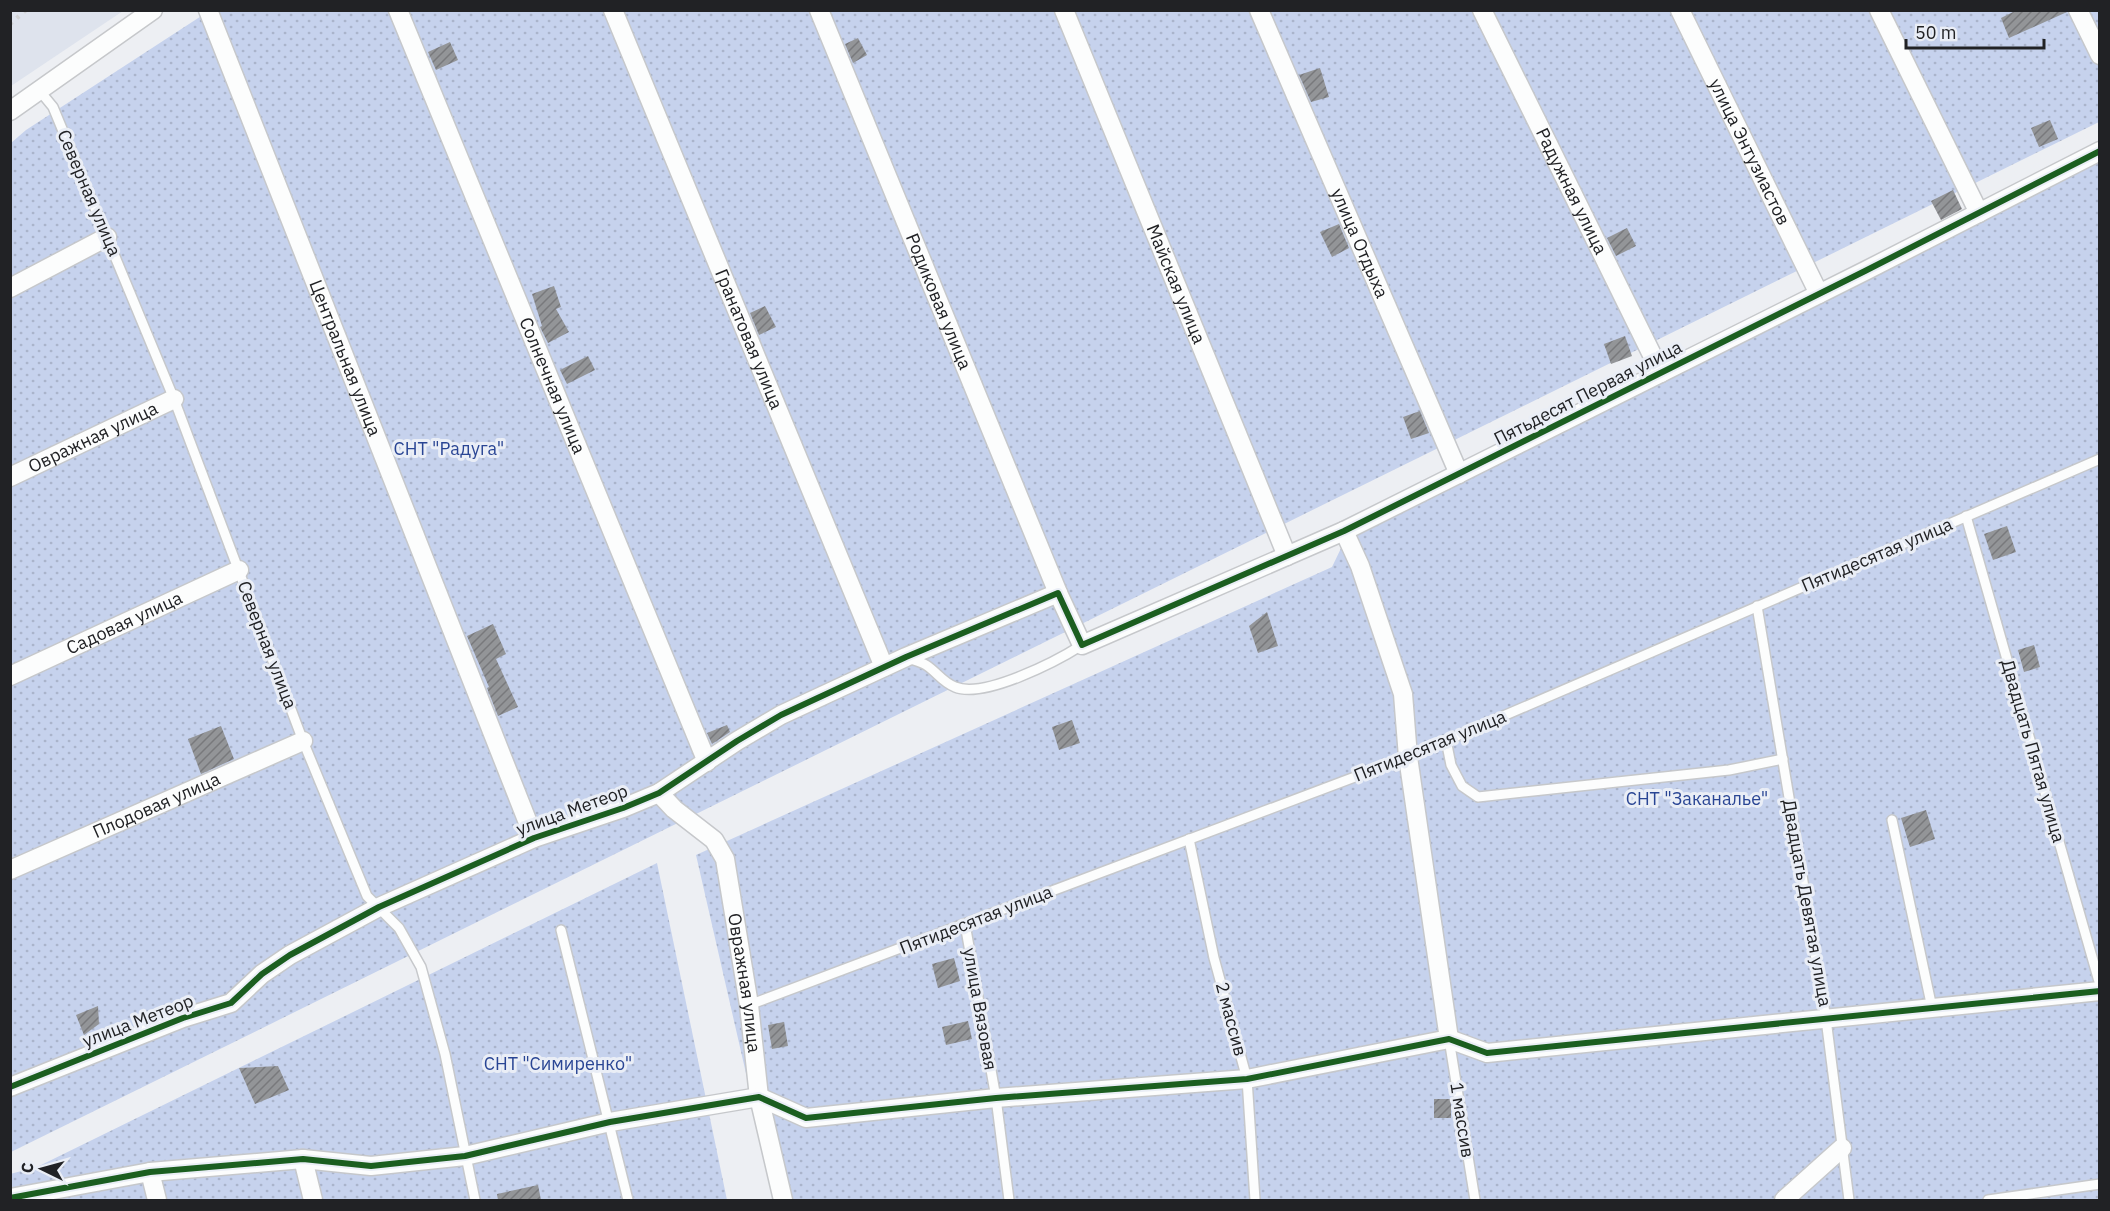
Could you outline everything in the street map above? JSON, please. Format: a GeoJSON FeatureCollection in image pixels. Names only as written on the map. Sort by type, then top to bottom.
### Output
{"type":"FeatureCollection","features":[{"type":"Feature","properties":{"kind":"street"},"geometry":{"type":"LineString","coordinates":[[10,111],[153,10]]}},
{"type":"Feature","properties":{"kind":"street","name":"Центральная улица"},"geometry":{"type":"LineString","coordinates":[[208,10],[534,838]]}},
{"type":"Feature","properties":{"kind":"street","name":"Солнечная улица"},"geometry":{"type":"LineString","coordinates":[[398,10],[706,762]]}},
{"type":"Feature","properties":{"kind":"street","name":"Гранатовая улица"},"geometry":{"type":"LineString","coordinates":[[613,10],[884,667]]}},
{"type":"Feature","properties":{"kind":"street","name":"Родиковая улица"},"geometry":{"type":"LineString","coordinates":[[819,10],[1058,593]]}},
{"type":"Feature","properties":{"kind":"street","name":"Майская улица"},"geometry":{"type":"LineString","coordinates":[[1064,10],[1287,556]]}},
{"type":"Feature","properties":{"kind":"street","name":"улица Отдыха"},"geometry":{"type":"LineString","coordinates":[[1259,10],[1459,474]]}},
{"type":"Feature","properties":{"kind":"street","name":"Радужная улица"},"geometry":{"type":"LineString","coordinates":[[1482,10],[1661,373]]}},
{"type":"Feature","properties":{"kind":"street","name":"улица Энтузиастов"},"geometry":{"type":"LineString","coordinates":[[1680,10],[1819,294]]}},
{"type":"Feature","properties":{"kind":"street"},"geometry":{"type":"LineString","coordinates":[[1879,10],[1979,213]]}},
{"type":"Feature","properties":{"kind":"street"},"geometry":{"type":"LineString","coordinates":[[2078,10],[2100,55]]}},
{"type":"Feature","properties":{"kind":"street","name":"Пятьдесят Первая улица"},"geometry":{"type":"LineString","coordinates":[[1082,645],[1344,531],[2100,151]]}},
{"type":"Feature","properties":{"kind":"street"},"geometry":{"type":"LineString","coordinates":[[10,288],[107,237]]}},
{"type":"Feature","properties":{"kind":"street","name":"Овражная улица"},"geometry":{"type":"LineString","coordinates":[[10,477],[174,399]]}},
{"type":"Feature","properties":{"kind":"street"},"geometry":{"type":"LineString","coordinates":[[1344,531],[1360,566],[1403,694],[1408,757],[1449,1039]]}},
{"type":"Feature","properties":{"kind":"street","name":"Садовая улица"},"geometry":{"type":"LineString","coordinates":[[10,676],[239,570]]}},
{"type":"Feature","properties":{"kind":"street"},"geometry":{"type":"LineString","coordinates":[[1058,593],[1082,645]]}},
{"type":"Feature","properties":{"kind":"street","name":"улица Метеор"},"geometry":{"type":"LineString","coordinates":[[10,1087],[183,1018],[231,1003],[262,974],[290,955],[379,907],[534,838],[623,808],[659,793],[781,715],[906,657],[1058,593]]}},
{"type":"Feature","properties":{"kind":"street","name":"Плодовая улица"},"geometry":{"type":"LineString","coordinates":[[10,870],[303,741]]}},
{"type":"Feature","properties":{"kind":"street","name":"Овражная улица"},"geometry":{"type":"LineString","coordinates":[[659,793],[674,809],[714,840],[725,859],[749,1005],[759,1096],[783,1200]]}},
{"type":"Feature","properties":{"kind":"street"},"geometry":{"type":"LineString","coordinates":[[10,1198],[150,1172],[303,1159],[371,1166],[465,1156],[610,1122],[759,1096],[806,1118],[996,1098],[1247,1079],[1449,1039],[1487,1053],[2100,991]]}},
{"type":"Feature","properties":{"kind":"street"},"geometry":{"type":"LineString","coordinates":[[1784,1200],[1842,1148]]}},
{"type":"Feature","properties":{"kind":"street"},"geometry":{"type":"LineString","coordinates":[[303,1159],[313,1200]]}},
{"type":"Feature","properties":{"kind":"street"},"geometry":{"type":"LineString","coordinates":[[150,1172],[157,1200]]}},
{"type":"Feature","properties":{"kind":"lane","name":"Северная улица"},"geometry":{"type":"LineString","coordinates":[[39,90],[54,107],[174,399],[303,741],[367,896],[399,928],[421,967],[445,1054],[475,1200]]}},
{"type":"Feature","properties":{"kind":"lane","name":"Пятидесятая улица"},"geometry":{"type":"LineString","coordinates":[[749,1005],[1408,757],[2100,459]]}},
{"type":"Feature","properties":{"kind":"lane","name":"Двадцать Пятая улица"},"geometry":{"type":"LineString","coordinates":[[1966,516],[2100,985]]}},
{"type":"Feature","properties":{"kind":"lane","name":"Двадцать Девятая улица"},"geometry":{"type":"LineString","coordinates":[[1757,606],[1826,1019],[1849,1200]]}},
{"type":"Feature","properties":{"kind":"lane"},"geometry":{"type":"LineString","coordinates":[[906,657],[925,664],[942,681],[958,689],[977,688],[1013,680],[1061,658],[1082,645]]}},
{"type":"Feature","properties":{"kind":"lane"},"geometry":{"type":"LineString","coordinates":[[1446,740],[1450,765],[1462,786],[1478,797],[1728,770],[1783,759]]}},
{"type":"Feature","properties":{"kind":"lane"},"geometry":{"type":"LineString","coordinates":[[1892,820],[1932,1008]]}},
{"type":"Feature","properties":{"kind":"lane","name":"2 массив"},"geometry":{"type":"LineString","coordinates":[[1189,839],[1214,958],[1247,1079],[1255,1200]]}},
{"type":"Feature","properties":{"kind":"lane","name":"улица Вязовая"},"geometry":{"type":"LineString","coordinates":[[965,924],[996,1098],[1009,1200]]}},
{"type":"Feature","properties":{"kind":"lane"},"geometry":{"type":"LineString","coordinates":[[561,930],[628,1200]]}},
{"type":"Feature","properties":{"kind":"lane","name":"1 массив"},"geometry":{"type":"LineString","coordinates":[[1449,1039],[1475,1200]]}},
{"type":"Feature","properties":{"kind":"lane"},"geometry":{"type":"LineString","coordinates":[[1988,1200],[2100,1184]]}},
{"type":"Feature","properties":{"kind":"shaded area"},"geometry":{"type":"Polygon","coordinates":[[[11,10],[123,10],[123,11],[11,86],[11,10]]]}},
{"type":"Feature","properties":{"kind":"green space","name":"СНТ \"Радуга\""},"geometry":{"type":"Polygon","coordinates":[[[209,11],[2099,11],[2099,122],[11,1152],[11,143],[26,130],[209,11]]]}},
{"type":"Feature","properties":{"kind":"green space","name":"СНТ \"Заканалье\""},"geometry":{"type":"Polygon","coordinates":[[[2099,152],[2099,1200],[775,1200],[696,855],[1332,567],[1357,515],[2099,152]]]}},
{"type":"Feature","properties":{"kind":"green space","name":"СНТ \"Симиренко\""},"geometry":{"type":"Polygon","coordinates":[[[657,863],[727,1200],[11,1200],[10,1174],[37,1167],[657,863]]]}},
{"type":"Feature","properties":{"kind":"building"},"geometry":{"type":"Polygon","coordinates":[[[2017,10],[2067,10],[2067,12],[2009,38],[2001,18],[2017,10]]]}},
{"type":"Feature","properties":{"kind":"building"},"geometry":{"type":"Polygon","coordinates":[[[858,38],[867,55],[853,63],[845,44],[858,38]]]}},
{"type":"Feature","properties":{"kind":"building"},"geometry":{"type":"Polygon","coordinates":[[[450,42],[458,60],[436,70],[428,52],[450,42]]]}},
{"type":"Feature","properties":{"kind":"building"},"geometry":{"type":"Polygon","coordinates":[[[1320,68],[1329,97],[1311,102],[1299,75],[1320,68]]]}},
{"type":"Feature","properties":{"kind":"building"},"geometry":{"type":"Polygon","coordinates":[[[2050,120],[2058,139],[2039,147],[2031,128],[2050,120]]]}},
{"type":"Feature","properties":{"kind":"building"},"geometry":{"type":"Polygon","coordinates":[[[1953,190],[1962,209],[1941,220],[1931,201],[1953,190]]]}},
{"type":"Feature","properties":{"kind":"building"},"geometry":{"type":"Polygon","coordinates":[[[1339,224],[1349,248],[1332,257],[1320,232],[1339,224]]]}},
{"type":"Feature","properties":{"kind":"building"},"geometry":{"type":"Polygon","coordinates":[[[1627,228],[1636,246],[1616,256],[1607,238],[1627,228]]]}},
{"type":"Feature","properties":{"kind":"building"},"geometry":{"type":"Polygon","coordinates":[[[554,286],[561,307],[556,309],[569,332],[548,343],[540,327],[542,326],[532,294],[554,286]]]}},
{"type":"Feature","properties":{"kind":"building"},"geometry":{"type":"Polygon","coordinates":[[[765,306],[776,327],[759,335],[750,313],[765,306]]]}},
{"type":"Feature","properties":{"kind":"building"},"geometry":{"type":"Polygon","coordinates":[[[1625,336],[1632,356],[1611,364],[1604,344],[1625,336]]]}},
{"type":"Feature","properties":{"kind":"building"},"geometry":{"type":"Polygon","coordinates":[[[588,356],[595,370],[567,384],[560,370],[588,356]]]}},
{"type":"Feature","properties":{"kind":"building"},"geometry":{"type":"Polygon","coordinates":[[[1420,411],[1429,433],[1411,439],[1403,417],[1420,411]]]}},
{"type":"Feature","properties":{"kind":"building"},"geometry":{"type":"Polygon","coordinates":[[[2007,526],[2016,552],[1993,560],[1984,534],[2007,526]]]}},
{"type":"Feature","properties":{"kind":"building"},"geometry":{"type":"Polygon","coordinates":[[[1267,612],[1278,646],[1258,653],[1249,626],[1267,612]]]}},
{"type":"Feature","properties":{"kind":"building"},"geometry":{"type":"Polygon","coordinates":[[[493,624],[506,654],[496,659],[518,707],[498,716],[487,688],[489,687],[467,636],[493,624]]]}},
{"type":"Feature","properties":{"kind":"building"},"geometry":{"type":"Polygon","coordinates":[[[2034,645],[2040,667],[2024,672],[2018,650],[2034,645]]]}},
{"type":"Feature","properties":{"kind":"building"},"geometry":{"type":"Polygon","coordinates":[[[1072,720],[1080,743],[1059,750],[1052,727],[1072,720]]]}},
{"type":"Feature","properties":{"kind":"building"},"geometry":{"type":"Polygon","coordinates":[[[727,725],[730,732],[712,744],[707,733],[727,725]]]}},
{"type":"Feature","properties":{"kind":"building"},"geometry":{"type":"Polygon","coordinates":[[[221,726],[234,759],[201,774],[188,739],[221,726]]]}},
{"type":"Feature","properties":{"kind":"building"},"geometry":{"type":"Polygon","coordinates":[[[1926,810],[1935,839],[1910,847],[1901,818],[1926,810]]]}},
{"type":"Feature","properties":{"kind":"building"},"geometry":{"type":"Polygon","coordinates":[[[954,958],[960,981],[938,988],[932,964],[954,958]]]}},
{"type":"Feature","properties":{"kind":"building"},"geometry":{"type":"Polygon","coordinates":[[[98,1006],[99,1024],[84,1035],[76,1015],[98,1006]]]}},
{"type":"Feature","properties":{"kind":"building"},"geometry":{"type":"Polygon","coordinates":[[[968,1021],[972,1039],[946,1045],[942,1027],[968,1021]]]}},
{"type":"Feature","properties":{"kind":"building"},"geometry":{"type":"Polygon","coordinates":[[[784,1022],[788,1046],[772,1049],[768,1025],[784,1022]]]}},
{"type":"Feature","properties":{"kind":"building"},"geometry":{"type":"Polygon","coordinates":[[[278,1066],[289,1090],[255,1104],[239,1068],[278,1066]]]}},
{"type":"Feature","properties":{"kind":"building"},"geometry":{"type":"Polygon","coordinates":[[[1434,1099],[1451,1099],[1451,1118],[1434,1118],[1434,1099]]]}},
{"type":"Feature","properties":{"kind":"building"},"geometry":{"type":"Polygon","coordinates":[[[538,1185],[541,1200],[498,1200],[497,1194],[538,1185]]]}},
{"type":"Feature","properties":{"kind":"railway"},"geometry":{"type":"LineString","coordinates":[[10,24],[26,10]]}},
{"type":"Feature","properties":{"kind":"cycle path"},"geometry":{"type":"LineString","coordinates":[[10,1087],[183,1018],[231,1003],[262,974],[290,955],[379,907],[534,838],[623,808],[659,793],[781,715],[906,657],[1058,593],[1082,645],[1344,531],[2100,151]]}},
{"type":"Feature","properties":{"kind":"cycle path"},"geometry":{"type":"LineString","coordinates":[[10,1198],[150,1172],[303,1159],[371,1166],[465,1156],[610,1122],[759,1097],[806,1118],[996,1098],[1247,1079],[1449,1039],[1487,1053],[2100,991]]}}]}
